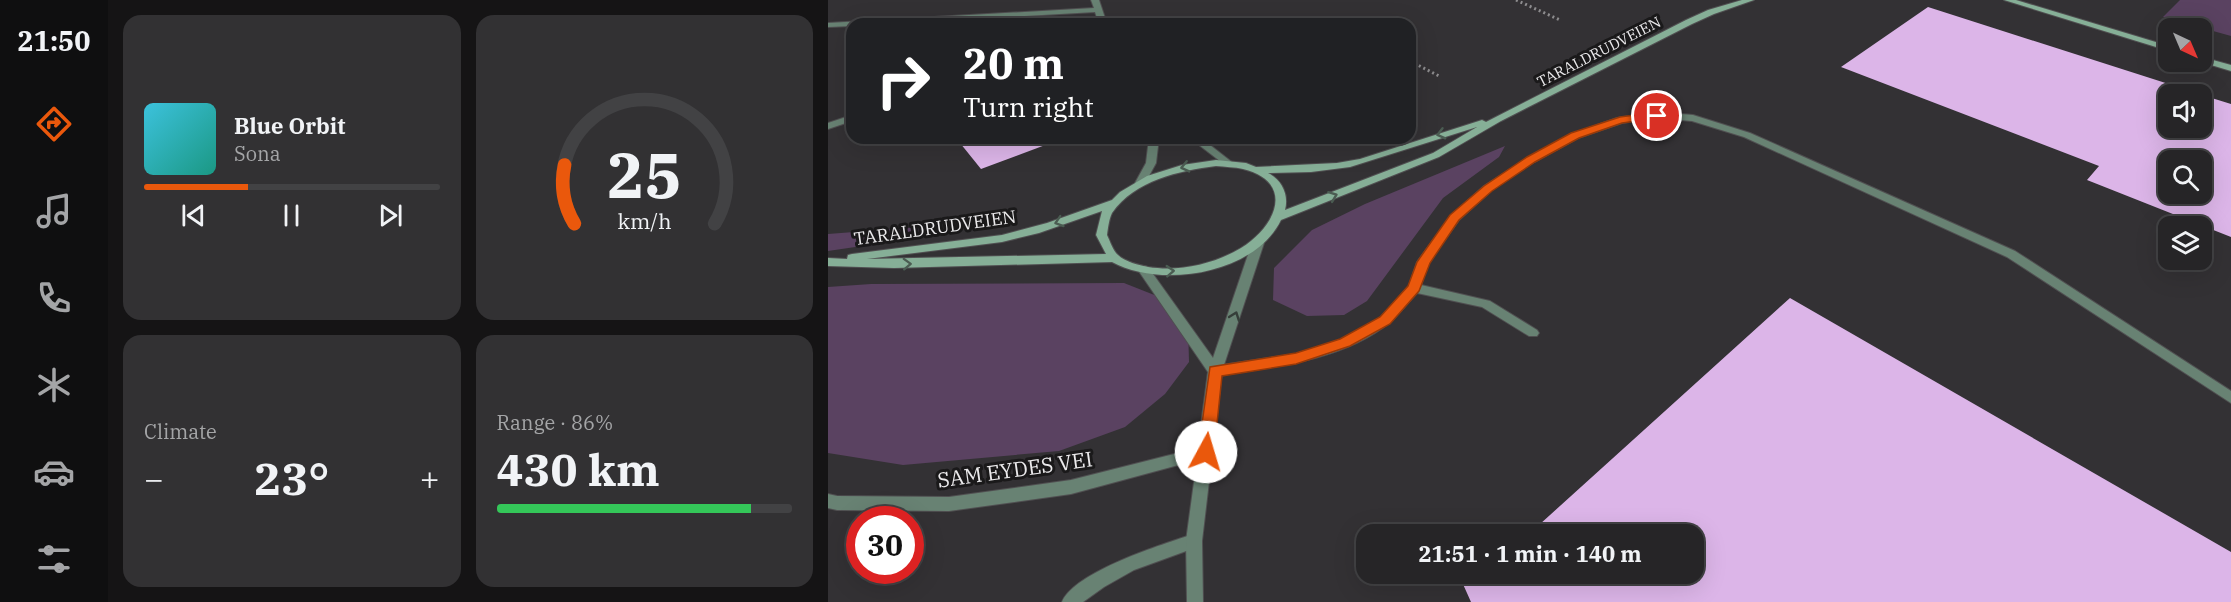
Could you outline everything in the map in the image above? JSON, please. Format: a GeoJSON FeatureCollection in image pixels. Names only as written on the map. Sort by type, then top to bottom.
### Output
{"type":"FeatureCollection","features":[{"type":"Feature","properties":{"kind":"main road","name":"TARALDRUDVEIEN"},"geometry":{"type":"LineString","coordinates":[[1278,217],[1436,155],[1498,119],[1732,0]]}},
{"type":"Feature","properties":{"kind":"main road","name":"TARALDRUDVEIEN"},"geometry":{"type":"LineString","coordinates":[[1714,11],[1750,0]]}},
{"type":"Feature","properties":{"kind":"main road"},"geometry":{"type":"LineString","coordinates":[[2008,0],[2158,46]]}},
{"type":"Feature","properties":{"kind":"main road"},"geometry":{"type":"LineString","coordinates":[[2212,62],[2231,68]]}},
{"type":"Feature","properties":{"kind":"main road","name":"TARALDRUDVEIEN"},"geometry":{"type":"LineString","coordinates":[[1416,142],[1498,119]]}},
{"type":"Feature","properties":{"kind":"main road","name":"TARALDRUDVEIEN"},"geometry":{"type":"LineString","coordinates":[[1257,170],[1325,168],[1362,161],[1409,144]]}},
{"type":"Feature","properties":{"kind":"main road"},"geometry":{"type":"LineString","coordinates":[[1228,163],[1257,170],[1277,185],[1282,198],[1278,217],[1259,240],[1225,260],[1204,266],[1163,272],[1144,270],[1114,258],[1106,249],[1100,233],[1106,215],[1114,203],[1140,183],[1181,167],[1228,163]]}},
{"type":"Feature","properties":{"kind":"main road","name":"TARALDRUDVEIEN"},"geometry":{"type":"LineString","coordinates":[[828,262],[911,248],[986,241],[1031,232],[1114,203]]}},
{"type":"Feature","properties":{"kind":"main road","name":"TARALDRUDVEIEN"},"geometry":{"type":"LineString","coordinates":[[828,262],[894,264],[1114,258]]}},
{"type":"Feature","properties":{"kind":"street"},"geometry":{"type":"LineString","coordinates":[[1095,0],[1101,18]]}},
{"type":"Feature","properties":{"kind":"street"},"geometry":{"type":"LineString","coordinates":[[927,18],[1098,10]]}},
{"type":"Feature","properties":{"kind":"street"},"geometry":{"type":"LineString","coordinates":[[828,25],[846,23]]}},
{"type":"Feature","properties":{"kind":"street"},"geometry":{"type":"LineString","coordinates":[[1215,371],[1296,359],[1345,343],[1385,320],[1414,288],[1424,262],[1455,218],[1488,188],[1531,160],[1575,136],[1620,120],[1657,116],[1693,118],[1747,135],[2011,254],[2231,398]]}},
{"type":"Feature","properties":{"kind":"street"},"geometry":{"type":"LineString","coordinates":[[828,126],[846,120]]}},
{"type":"Feature","properties":{"kind":"street"},"geometry":{"type":"LineString","coordinates":[[1140,183],[1151,163],[1153,144]]}},
{"type":"Feature","properties":{"kind":"street"},"geometry":{"type":"LineString","coordinates":[[1203,144],[1228,163]]}},
{"type":"Feature","properties":{"kind":"street"},"geometry":{"type":"LineString","coordinates":[[1195,602],[1194,541],[1215,371],[1259,240]]}},
{"type":"Feature","properties":{"kind":"street"},"geometry":{"type":"LineString","coordinates":[[1144,270],[1215,371]]}},
{"type":"Feature","properties":{"kind":"street"},"geometry":{"type":"LineString","coordinates":[[1414,288],[1486,304],[1533,333]]}},
{"type":"Feature","properties":{"kind":"street","name":"SAM EYDES VEI"},"geometry":{"type":"LineString","coordinates":[[828,501],[949,504],[1071,487],[1206,452]]}},
{"type":"Feature","properties":{"kind":"street"},"geometry":{"type":"LineString","coordinates":[[1070,602],[1089,585],[1137,561],[1194,541]]}},
{"type":"Feature","properties":{"kind":"path"},"geometry":{"type":"LineString","coordinates":[[1516,0],[1560,20]]}},
{"type":"Feature","properties":{"kind":"path"},"geometry":{"type":"LineString","coordinates":[[1416,64],[1439,76]]}},
{"type":"Feature","properties":{"kind":"shaded area"},"geometry":{"type":"Polygon","coordinates":[[[2180,0],[2231,0],[2231,36],[2212,31],[2212,18],[2163,17],[2180,0]]]}},
{"type":"Feature","properties":{"kind":"shaded area"},"geometry":{"type":"Polygon","coordinates":[[[1505,146],[1499,157],[1443,198],[1367,301],[1344,315],[1307,316],[1273,300],[1274,268],[1312,230],[1365,204],[1505,146]]]}},
{"type":"Feature","properties":{"kind":"shaded area"},"geometry":{"type":"Polygon","coordinates":[[[931,226],[930,236],[828,251],[828,234],[931,226]]]}},
{"type":"Feature","properties":{"kind":"shaded area"},"geometry":{"type":"Polygon","coordinates":[[[1124,283],[1172,302],[1188,325],[1189,362],[1165,394],[1125,427],[1059,451],[903,465],[828,453],[828,287],[871,284],[1124,283]]]}},
{"type":"Feature","properties":{"kind":"building"},"geometry":{"type":"Polygon","coordinates":[[[1928,7],[2169,84],[2158,84],[2158,138],[2212,138],[2212,98],[2231,104],[2231,237],[2212,229],[2212,216],[2178,216],[2087,180],[2099,166],[1841,67],[1928,7]]]}},
{"type":"Feature","properties":{"kind":"building"},"geometry":{"type":"Polygon","coordinates":[[[961,144],[1048,144],[981,169],[961,144]]]}},
{"type":"Feature","properties":{"kind":"building"},"geometry":{"type":"Polygon","coordinates":[[[1790,298],[2231,552],[2231,602],[1471,602],[1463,584],[1704,584],[1704,524],[1540,524],[1790,298]]]}},
{"type":"Feature","properties":{"kind":"route"},"geometry":{"type":"LineString","coordinates":[[1206,452],[1215,371],[1296,359],[1345,343],[1385,320],[1414,288],[1424,262],[1455,218],[1488,188],[1531,160],[1575,136],[1620,120],[1657,116]]}}]}
